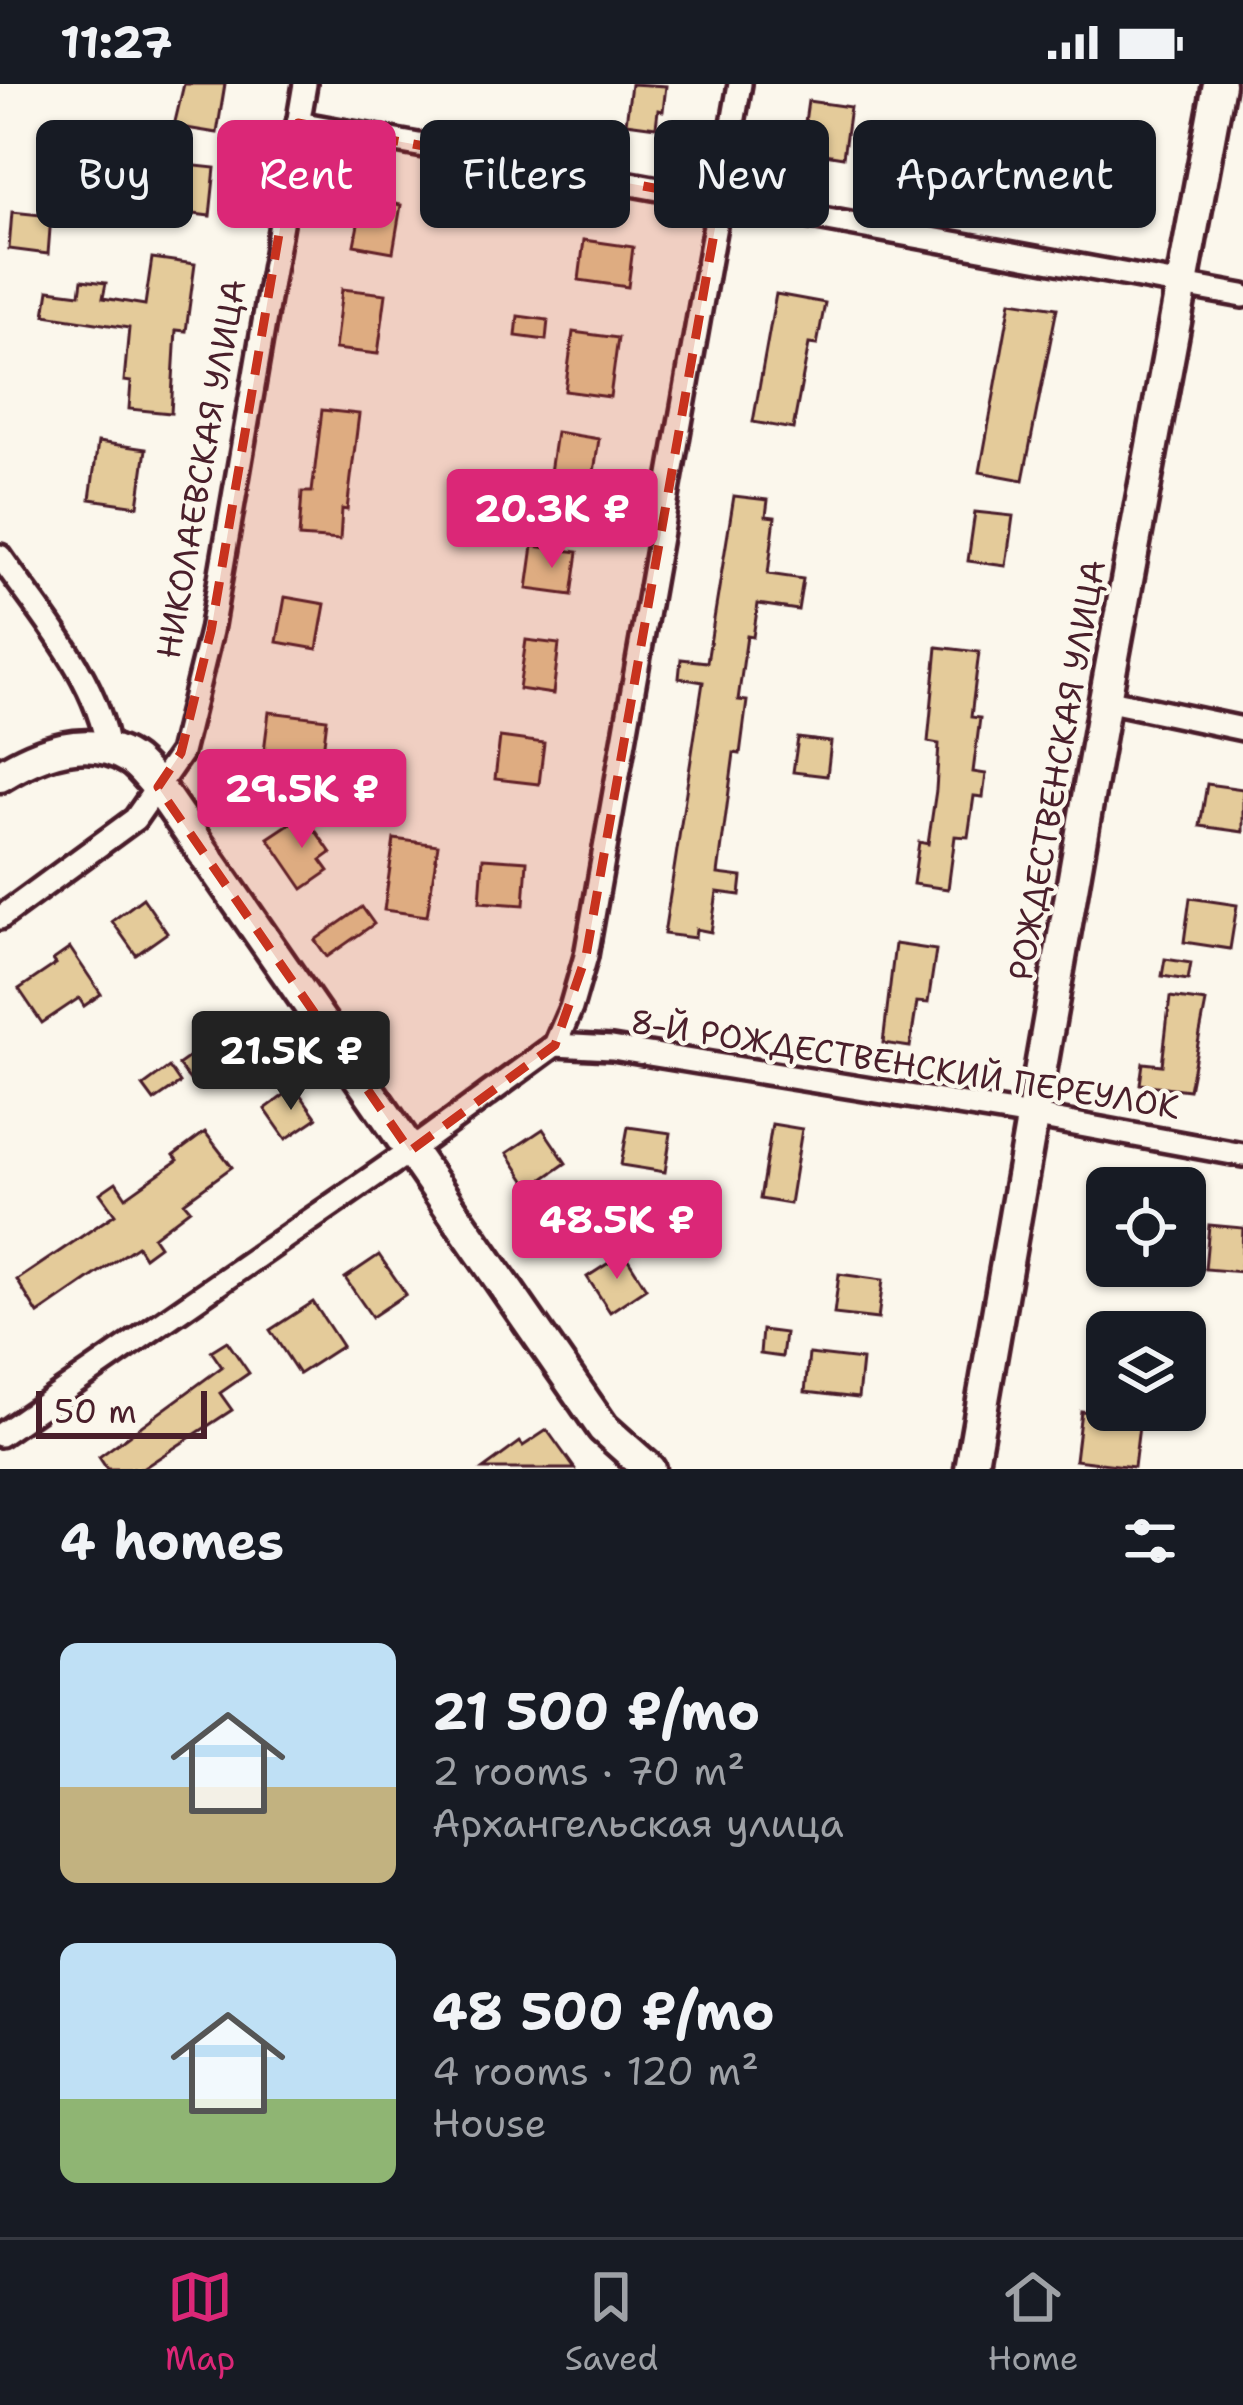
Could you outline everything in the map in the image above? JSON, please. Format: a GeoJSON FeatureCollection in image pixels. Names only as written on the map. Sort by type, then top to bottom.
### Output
{"type":"FeatureCollection","features":[{"type":"Feature","properties":{"kind":"street","name":"НИКОЛАЕВСКАЯ УЛИЦА"},"geometry":{"type":"LineString","coordinates":[[299,120],[305,84]]}},
{"type":"Feature","properties":{"kind":"street"},"geometry":{"type":"LineString","coordinates":[[734,120],[740,84]]}},
{"type":"Feature","properties":{"kind":"street","name":"РОЖДЕСТВЕНСКАЯ УЛИЦА"},"geometry":{"type":"LineString","coordinates":[[971,1469],[1105,700],[1219,84]]}},
{"type":"Feature","properties":{"kind":"street"},"geometry":{"type":"LineString","coordinates":[[396,141],[654,188]]}},
{"type":"Feature","properties":{"kind":"street"},"geometry":{"type":"LineString","coordinates":[[829,220],[1243,296]]}},
{"type":"Feature","properties":{"kind":"street","name":"НИКОЛАЕВСКАЯ УЛИЦА"},"geometry":{"type":"LineString","coordinates":[[0,917],[135,819],[181,753],[211,631],[280,228]]}},
{"type":"Feature","properties":{"kind":"street"},"geometry":{"type":"LineString","coordinates":[[0,1435],[555,1045],[586,956],[715,228]]}},
{"type":"Feature","properties":{"kind":"street"},"geometry":{"type":"LineString","coordinates":[[0,556],[74,664],[104,720],[107,750]]}},
{"type":"Feature","properties":{"kind":"street"},"geometry":{"type":"LineString","coordinates":[[1105,700],[1243,728]]}},
{"type":"Feature","properties":{"kind":"street"},"geometry":{"type":"LineString","coordinates":[[0,776],[29,758],[57,749],[107,750],[130,759],[158,787],[603,1428],[649,1469]]}},
{"type":"Feature","properties":{"kind":"street","name":"8-Й РОЖДЕСТВЕНСКИЙ ПЕРЕУЛОК"},"geometry":{"type":"LineString","coordinates":[[555,1045],[612,1048],[1243,1154]]}},
{"type":"Feature","properties":{"kind":"highlighted area"},"geometry":{"type":"Polygon","coordinates":[[[298,123],[720,200],[586,956],[555,1045],[410,1151],[158,787],[181,753],[211,631],[298,123]]]}},
{"type":"Feature","properties":{"kind":"building"},"geometry":{"type":"Polygon","coordinates":[[[184,84],[225,84],[217,133],[193,129],[193,120],[175,120],[184,84]]]}},
{"type":"Feature","properties":{"kind":"building"},"geometry":{"type":"Polygon","coordinates":[[[631,84],[666,86],[663,111],[658,110],[654,127],[626,120],[631,84]]]}},
{"type":"Feature","properties":{"kind":"building"},"geometry":{"type":"Polygon","coordinates":[[[808,101],[850,107],[843,157],[829,155],[829,120],[805,120],[808,101]]]}},
{"type":"Feature","properties":{"kind":"building"},"geometry":{"type":"Polygon","coordinates":[[[193,166],[215,168],[210,216],[193,214],[193,166]]]}},
{"type":"Feature","properties":{"kind":"building"},"geometry":{"type":"Polygon","coordinates":[[[396,204],[401,205],[393,252],[354,245],[357,228],[396,228],[396,204]]]}},
{"type":"Feature","properties":{"kind":"building"},"geometry":{"type":"Polygon","coordinates":[[[12,212],[36,214],[36,228],[50,228],[48,254],[9,249],[12,212]]]}},
{"type":"Feature","properties":{"kind":"building"},"geometry":{"type":"Polygon","coordinates":[[[584,240],[633,247],[628,287],[579,280],[584,240]]]}},
{"type":"Feature","properties":{"kind":"building"},"geometry":{"type":"Polygon","coordinates":[[[152,258],[195,264],[186,331],[176,330],[171,413],[129,409],[131,382],[124,381],[129,328],[45,315],[49,290],[80,294],[82,280],[106,283],[103,298],[145,305],[152,258]]]}},
{"type":"Feature","properties":{"kind":"building"},"geometry":{"type":"Polygon","coordinates":[[[342,289],[386,294],[378,354],[335,349],[342,289]]]}},
{"type":"Feature","properties":{"kind":"building"},"geometry":{"type":"Polygon","coordinates":[[[776,294],[825,303],[817,345],[809,344],[793,429],[753,422],[776,294]]]}},
{"type":"Feature","properties":{"kind":"building"},"geometry":{"type":"Polygon","coordinates":[[[1011,301],[1057,308],[1023,480],[980,472],[1011,301]]]}},
{"type":"Feature","properties":{"kind":"building"},"geometry":{"type":"Polygon","coordinates":[[[518,316],[548,320],[546,340],[516,336],[518,316]]]}},
{"type":"Feature","properties":{"kind":"building"},"geometry":{"type":"Polygon","coordinates":[[[573,332],[618,338],[610,397],[565,391],[573,332]]]}},
{"type":"Feature","properties":{"kind":"building"},"geometry":{"type":"Polygon","coordinates":[[[322,410],[359,414],[340,540],[299,537],[302,492],[312,492],[322,410]]]}},
{"type":"Feature","properties":{"kind":"building"},"geometry":{"type":"Polygon","coordinates":[[[556,432],[599,439],[591,492],[548,486],[556,432]]]}},
{"type":"Feature","properties":{"kind":"building"},"geometry":{"type":"Polygon","coordinates":[[[98,442],[146,449],[138,506],[90,499],[98,442]]]}},
{"type":"Feature","properties":{"kind":"building"},"geometry":{"type":"Polygon","coordinates":[[[734,496],[768,500],[766,516],[775,517],[768,574],[803,579],[798,610],[758,604],[753,637],[747,636],[738,700],[747,701],[740,754],[734,753],[718,874],[742,877],[740,895],[717,892],[711,932],[696,929],[695,938],[664,934],[703,682],[679,678],[681,659],[707,662],[734,496]]]}},
{"type":"Feature","properties":{"kind":"building"},"geometry":{"type":"Polygon","coordinates":[[[975,512],[1013,516],[1006,566],[968,561],[975,512]]]}},
{"type":"Feature","properties":{"kind":"building"},"geometry":{"type":"Polygon","coordinates":[[[533,546],[578,552],[572,595],[527,589],[533,546]]]}},
{"type":"Feature","properties":{"kind":"building"},"geometry":{"type":"Polygon","coordinates":[[[285,597],[325,604],[317,649],[277,642],[285,597]]]}},
{"type":"Feature","properties":{"kind":"building"},"geometry":{"type":"Polygon","coordinates":[[[526,640],[559,644],[553,694],[519,689],[526,640]]]}},
{"type":"Feature","properties":{"kind":"building"},"geometry":{"type":"Polygon","coordinates":[[[937,647],[979,652],[971,717],[980,718],[973,772],[986,774],[983,797],[974,796],[968,837],[955,836],[948,889],[913,884],[919,842],[928,844],[936,790],[939,744],[928,742],[937,647]]]}},
{"type":"Feature","properties":{"kind":"building"},"geometry":{"type":"Polygon","coordinates":[[[269,712],[327,719],[323,752],[308,750],[306,765],[263,759],[269,712]]]}},
{"type":"Feature","properties":{"kind":"building"},"geometry":{"type":"Polygon","coordinates":[[[500,737],[544,743],[539,784],[495,779],[500,737]]]}},
{"type":"Feature","properties":{"kind":"building"},"geometry":{"type":"Polygon","coordinates":[[[798,738],[831,742],[827,776],[793,772],[798,738]]]}},
{"type":"Feature","properties":{"kind":"building"},"geometry":{"type":"Polygon","coordinates":[[[1207,784],[1243,789],[1243,832],[1200,826],[1207,784]]]}},
{"type":"Feature","properties":{"kind":"building"},"geometry":{"type":"Polygon","coordinates":[[[304,814],[331,853],[321,860],[329,871],[303,889],[268,838],[304,814]]]}},
{"type":"Feature","properties":{"kind":"building"},"geometry":{"type":"Polygon","coordinates":[[[394,839],[438,845],[427,916],[384,910],[394,839]]]}},
{"type":"Feature","properties":{"kind":"building"},"geometry":{"type":"Polygon","coordinates":[[[483,858],[527,861],[524,905],[480,902],[483,858]]]}},
{"type":"Feature","properties":{"kind":"building"},"geometry":{"type":"Polygon","coordinates":[[[143,898],[167,933],[136,955],[112,921],[143,898]]]}},
{"type":"Feature","properties":{"kind":"building"},"geometry":{"type":"Polygon","coordinates":[[[1190,898],[1237,905],[1230,949],[1184,942],[1190,898]]]}},
{"type":"Feature","properties":{"kind":"building"},"geometry":{"type":"Polygon","coordinates":[[[362,907],[374,924],[327,957],[315,940],[362,907]]]}},
{"type":"Feature","properties":{"kind":"building"},"geometry":{"type":"Polygon","coordinates":[[[895,944],[936,950],[928,1003],[917,1002],[910,1047],[883,1043],[895,944]]]}},
{"type":"Feature","properties":{"kind":"building"},"geometry":{"type":"Polygon","coordinates":[[[70,948],[101,994],[84,1006],[79,998],[42,1023],[19,989],[56,964],[53,960],[70,948]]]}},
{"type":"Feature","properties":{"kind":"building"},"geometry":{"type":"Polygon","coordinates":[[[1165,959],[1191,963],[1188,980],[1162,976],[1165,959]]]}},
{"type":"Feature","properties":{"kind":"building"},"geometry":{"type":"Polygon","coordinates":[[[1170,997],[1206,1002],[1189,1090],[1140,1084],[1143,1063],[1162,1065],[1170,997]]]}},
{"type":"Feature","properties":{"kind":"building"},"geometry":{"type":"Polygon","coordinates":[[[205,1046],[216,1062],[190,1080],[178,1065],[205,1046]]]}},
{"type":"Feature","properties":{"kind":"building"},"geometry":{"type":"Polygon","coordinates":[[[169,1067],[180,1083],[154,1101],[143,1086],[169,1067]]]}},
{"type":"Feature","properties":{"kind":"building"},"geometry":{"type":"Polygon","coordinates":[[[295,1087],[317,1118],[286,1139],[265,1109],[295,1087]]]}},
{"type":"Feature","properties":{"kind":"building"},"geometry":{"type":"Polygon","coordinates":[[[772,1124],[802,1129],[790,1204],[760,1199],[772,1124]]]}},
{"type":"Feature","properties":{"kind":"building"},"geometry":{"type":"Polygon","coordinates":[[[628,1127],[671,1133],[665,1172],[621,1165],[628,1127]]]}},
{"type":"Feature","properties":{"kind":"building"},"geometry":{"type":"Polygon","coordinates":[[[543,1129],[566,1163],[530,1188],[507,1153],[543,1129]]]}},
{"type":"Feature","properties":{"kind":"building"},"geometry":{"type":"Polygon","coordinates":[[[205,1132],[232,1167],[184,1202],[190,1209],[153,1237],[159,1246],[144,1257],[137,1246],[38,1314],[17,1280],[115,1214],[100,1193],[116,1182],[126,1197],[178,1160],[174,1155],[205,1132]]]}},
{"type":"Feature","properties":{"kind":"building"},"geometry":{"type":"Polygon","coordinates":[[[1209,1225],[1243,1228],[1241,1272],[1206,1269],[1209,1225]]]}},
{"type":"Feature","properties":{"kind":"building"},"geometry":{"type":"Polygon","coordinates":[[[624,1253],[646,1288],[610,1312],[587,1277],[624,1253]]]}},
{"type":"Feature","properties":{"kind":"building"},"geometry":{"type":"Polygon","coordinates":[[[379,1255],[406,1294],[372,1317],[345,1278],[379,1255]]]}},
{"type":"Feature","properties":{"kind":"building"},"geometry":{"type":"Polygon","coordinates":[[[839,1274],[883,1280],[878,1319],[834,1314],[839,1274]]]}},
{"type":"Feature","properties":{"kind":"building"},"geometry":{"type":"Polygon","coordinates":[[[313,1302],[342,1346],[299,1374],[270,1330],[313,1302]]]}},
{"type":"Feature","properties":{"kind":"building"},"geometry":{"type":"Polygon","coordinates":[[[762,1330],[785,1333],[782,1357],[760,1354],[762,1330]]]}},
{"type":"Feature","properties":{"kind":"building"},"geometry":{"type":"Polygon","coordinates":[[[227,1341],[249,1373],[220,1393],[232,1410],[142,1469],[107,1469],[99,1457],[222,1367],[211,1351],[227,1341]]]}},
{"type":"Feature","properties":{"kind":"building"},"geometry":{"type":"Polygon","coordinates":[[[809,1354],[862,1360],[858,1398],[805,1392],[809,1354]]]}},
{"type":"Feature","properties":{"kind":"building"},"geometry":{"type":"Polygon","coordinates":[[[1081,1411],[1086,1412],[1086,1431],[1138,1431],[1134,1467],[1075,1460],[1081,1411]]]}},
{"type":"Feature","properties":{"kind":"building"},"geometry":{"type":"Polygon","coordinates":[[[547,1430],[575,1469],[483,1469],[520,1442],[523,1446],[547,1430]]]}}]}
